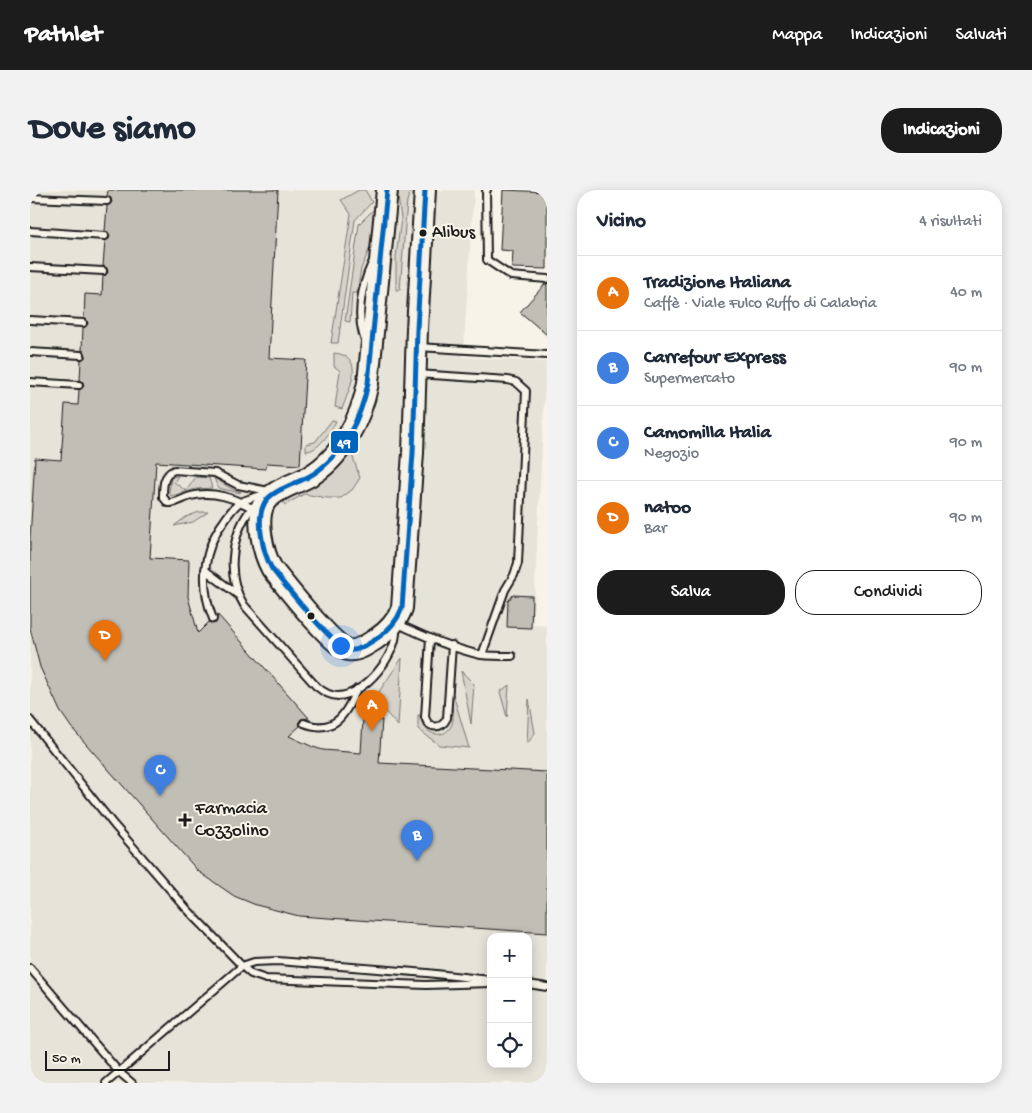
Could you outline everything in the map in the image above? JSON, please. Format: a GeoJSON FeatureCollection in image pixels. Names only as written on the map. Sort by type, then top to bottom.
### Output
{"type":"FeatureCollection","features":[{"type":"Feature","properties":{"kind":"main road"},"geometry":{"type":"LineString","coordinates":[[388,190],[371,361],[365,400],[359,416],[342,445],[320,469],[310,476],[275,491],[257,510],[265,557],[272,569],[338,644],[348,650],[356,650],[378,638],[395,623],[400,616],[403,601],[413,453],[416,347],[425,190]]}},
{"type":"Feature","properties":{"kind":"lane"},"geometry":{"type":"LineString","coordinates":[[487,190],[486,260],[511,276],[547,279]]}},
{"type":"Feature","properties":{"kind":"lane"},"geometry":{"type":"LineString","coordinates":[[30,198],[107,201]]}},
{"type":"Feature","properties":{"kind":"lane"},"geometry":{"type":"LineString","coordinates":[[30,231],[105,236]]}},
{"type":"Feature","properties":{"kind":"lane"},"geometry":{"type":"LineString","coordinates":[[30,267],[103,271]]}},
{"type":"Feature","properties":{"kind":"lane"},"geometry":{"type":"LineString","coordinates":[[30,320],[83,323]]}},
{"type":"Feature","properties":{"kind":"lane"},"geometry":{"type":"LineString","coordinates":[[416,347],[547,355]]}},
{"type":"Feature","properties":{"kind":"lane"},"geometry":{"type":"LineString","coordinates":[[30,352],[81,355]]}},
{"type":"Feature","properties":{"kind":"lane"},"geometry":{"type":"LineString","coordinates":[[415,374],[508,380],[516,382],[526,391],[518,563],[514,575],[505,590],[482,655]]}},
{"type":"Feature","properties":{"kind":"lane"},"geometry":{"type":"LineString","coordinates":[[30,382],[79,385]]}},
{"type":"Feature","properties":{"kind":"lane"},"geometry":{"type":"LineString","coordinates":[[257,510],[216,494],[190,496],[168,503],[163,497],[164,480],[174,470],[208,471],[238,485],[275,491]]}},
{"type":"Feature","properties":{"kind":"lane"},"geometry":{"type":"LineString","coordinates":[[212,619],[206,603],[205,570],[207,553],[214,534],[240,502],[275,491]]}},
{"type":"Feature","properties":{"kind":"lane"},"geometry":{"type":"LineString","coordinates":[[257,510],[245,518],[233,548],[232,563],[238,595],[244,605],[323,692],[339,696],[357,689],[371,678],[393,648],[396,634],[395,623],[430,638],[482,655],[512,656]]}},
{"type":"Feature","properties":{"kind":"lane"},"geometry":{"type":"LineString","coordinates":[[205,570],[238,595]]}},
{"type":"Feature","properties":{"kind":"lane"},"geometry":{"type":"LineString","coordinates":[[430,638],[425,717],[428,724],[432,726],[439,726],[447,718],[452,645]]}},
{"type":"Feature","properties":{"kind":"lane"},"geometry":{"type":"LineString","coordinates":[[304,723],[315,727],[330,725],[344,714],[357,689]]}},
{"type":"Feature","properties":{"kind":"lane"},"geometry":{"type":"LineString","coordinates":[[30,720],[114,825],[186,908],[251,974],[266,979],[426,985],[487,981]]}},
{"type":"Feature","properties":{"kind":"lane"},"geometry":{"type":"LineString","coordinates":[[106,1083],[242,966],[254,962],[278,961],[427,973],[487,980]]}},
{"type":"Feature","properties":{"kind":"lane"},"geometry":{"type":"LineString","coordinates":[[30,968],[119,1072],[132,1083]]}},
{"type":"Feature","properties":{"kind":"lane"},"geometry":{"type":"LineString","coordinates":[[532,985],[547,987]]}},
{"type":"Feature","properties":{"kind":"shaded area"},"geometry":{"type":"Polygon","coordinates":[[[30,190],[474,190],[463,357],[546,362],[533,625],[547,626],[547,1083],[30,1083],[30,190]]]}},
{"type":"Feature","properties":{"kind":"shaded area"},"geometry":{"type":"Polygon","coordinates":[[[359,190],[365,190],[372,202],[355,220],[338,343],[331,343],[351,214],[341,200],[359,190]]]}},
{"type":"Feature","properties":{"kind":"shaded area"},"geometry":{"type":"Polygon","coordinates":[[[397,190],[411,190],[407,201],[400,290],[396,290],[396,257],[401,218],[397,190]]]}},
{"type":"Feature","properties":{"kind":"shaded area"},"geometry":{"type":"Polygon","coordinates":[[[376,207],[371,245],[361,269],[357,293],[352,293],[350,322],[345,321],[359,224],[376,207]]]}},
{"type":"Feature","properties":{"kind":"shaded area"},"geometry":{"type":"Polygon","coordinates":[[[334,353],[344,355],[350,360],[353,367],[351,383],[342,409],[335,407],[340,371],[334,366],[334,353]]]}},
{"type":"Feature","properties":{"kind":"shaded area"},"geometry":{"type":"Polygon","coordinates":[[[332,420],[336,421],[324,440],[315,448],[306,451],[306,444],[315,442],[332,420]]]}},
{"type":"Feature","properties":{"kind":"shaded area"},"geometry":{"type":"Polygon","coordinates":[[[350,449],[360,478],[352,490],[341,498],[327,498],[304,494],[285,505],[283,502],[313,485],[350,449]]]}},
{"type":"Feature","properties":{"kind":"shaded area"},"geometry":{"type":"Polygon","coordinates":[[[178,476],[174,482],[186,491],[196,477],[209,478],[212,488],[196,489],[171,496],[169,493],[171,478],[178,476]]]}},
{"type":"Feature","properties":{"kind":"shaded area"},"geometry":{"type":"Polygon","coordinates":[[[214,478],[232,489],[241,492],[218,488],[214,478]]]}},
{"type":"Feature","properties":{"kind":"shaded area"},"geometry":{"type":"Polygon","coordinates":[[[199,512],[208,512],[193,522],[174,526],[186,517],[199,512]]]}},
{"type":"Feature","properties":{"kind":"shaded area"},"geometry":{"type":"Polygon","coordinates":[[[402,658],[398,726],[374,699],[402,658]]]}},
{"type":"Feature","properties":{"kind":"shaded area"},"geometry":{"type":"Polygon","coordinates":[[[461,671],[474,684],[471,724],[461,671]]]}},
{"type":"Feature","properties":{"kind":"shaded area"},"geometry":{"type":"Polygon","coordinates":[[[509,685],[507,717],[500,692],[509,685]]]}},
{"type":"Feature","properties":{"kind":"shaded area"},"geometry":{"type":"Polygon","coordinates":[[[453,694],[469,748],[439,745],[418,729],[418,715],[420,715],[424,727],[428,731],[439,734],[448,730],[453,721],[451,696],[453,694]]]}},
{"type":"Feature","properties":{"kind":"shaded area"},"geometry":{"type":"Polygon","coordinates":[[[529,699],[535,733],[527,744],[529,699]]]}},
{"type":"Feature","properties":{"kind":"building"},"geometry":{"type":"Polygon","coordinates":[[[108,190],[278,190],[269,358],[306,360],[300,465],[267,463],[266,469],[156,462],[150,558],[189,560],[188,597],[198,633],[209,622],[212,624],[216,623],[218,615],[309,718],[301,719],[299,722],[300,726],[289,736],[323,750],[361,753],[363,719],[382,720],[379,763],[547,772],[547,933],[299,916],[256,905],[234,896],[198,871],[71,727],[60,711],[40,667],[30,628],[30,538],[35,458],[61,460],[65,404],[78,405],[79,390],[84,386],[80,380],[81,360],[86,356],[82,350],[83,328],[88,324],[84,318],[85,294],[102,295],[103,276],[108,272],[107,268],[103,266],[105,241],[110,236],[105,231],[107,206],[112,202],[111,198],[107,196],[108,190]]]}},
{"type":"Feature","properties":{"kind":"building"},"geometry":{"type":"Polygon","coordinates":[[[503,190],[547,192],[547,269],[512,268],[513,251],[500,250],[503,190]]]}},
{"type":"Feature","properties":{"kind":"building"},"geometry":{"type":"Polygon","coordinates":[[[547,284],[547,335],[520,312],[547,284]]]}},
{"type":"Feature","properties":{"kind":"building"},"geometry":{"type":"Polygon","coordinates":[[[513,595],[532,596],[531,628],[507,627],[508,601],[513,595]]]}},
{"type":"Feature","properties":{"kind":"transit line","name":"49"},"geometry":{"type":"LineString","coordinates":[[387,190],[368,383],[355,424],[340,449],[320,469],[273,494],[265,502],[262,509],[260,526],[263,545],[272,569],[321,627],[348,650],[359,649],[384,633],[395,622],[402,608],[413,453],[417,329],[425,190]]}},
{"type":"Feature","properties":{"kind":"place","name":"Alibus"},"geometry":{"type":"Point","coordinates":[423,233]}},
{"type":"Feature","properties":{"kind":"place","name":"natoo"},"geometry":{"type":"Point","coordinates":[105,661]}},
{"type":"Feature","properties":{"kind":"place","name":"Tradizione Italiana"},"geometry":{"type":"Point","coordinates":[372,731]}},
{"type":"Feature","properties":{"kind":"place","name":"Camomilla Italia"},"geometry":{"type":"Point","coordinates":[160,796]}},
{"type":"Feature","properties":{"kind":"place","name":"Farmacia Cozzolino"},"geometry":{"type":"Point","coordinates":[185,820]}},
{"type":"Feature","properties":{"kind":"place","name":"Carrefour Express"},"geometry":{"type":"Point","coordinates":[417,861]}}]}
